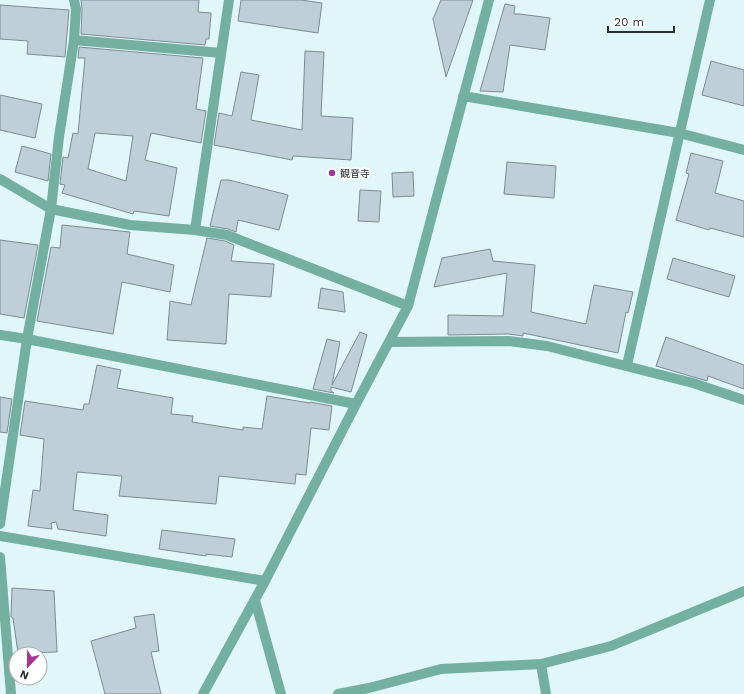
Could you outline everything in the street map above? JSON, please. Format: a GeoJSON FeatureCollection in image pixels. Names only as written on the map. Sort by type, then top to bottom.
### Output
{"type":"FeatureCollection","features":[{"type":"Feature","properties":{"kind":"street"},"geometry":{"type":"LineString","coordinates":[[0,524],[27,339],[51,209],[59,137],[74,40],[76,9],[74,0]]}},
{"type":"Feature","properties":{"kind":"street"},"geometry":{"type":"LineString","coordinates":[[196,230],[229,0]]}},
{"type":"Feature","properties":{"kind":"street"},"geometry":{"type":"LineString","coordinates":[[203,694],[255,600],[408,306],[489,0]]}},
{"type":"Feature","properties":{"kind":"street"},"geometry":{"type":"LineString","coordinates":[[627,365],[710,0]]}},
{"type":"Feature","properties":{"kind":"street"},"geometry":{"type":"LineString","coordinates":[[74,40],[221,53]]}},
{"type":"Feature","properties":{"kind":"street"},"geometry":{"type":"LineString","coordinates":[[463,96],[679,133],[744,150]]}},
{"type":"Feature","properties":{"kind":"street"},"geometry":{"type":"LineString","coordinates":[[0,179],[51,209],[130,225],[227,234],[408,306]]}},
{"type":"Feature","properties":{"kind":"street"},"geometry":{"type":"LineString","coordinates":[[0,335],[27,339],[356,404]]}},
{"type":"Feature","properties":{"kind":"street"},"geometry":{"type":"LineString","coordinates":[[389,342],[509,341],[547,346],[627,365],[693,383],[744,400]]}},
{"type":"Feature","properties":{"kind":"street"},"geometry":{"type":"LineString","coordinates":[[0,536],[265,581]]}},
{"type":"Feature","properties":{"kind":"street"},"geometry":{"type":"LineString","coordinates":[[0,557],[11,694]]}},
{"type":"Feature","properties":{"kind":"street"},"geometry":{"type":"LineString","coordinates":[[338,694],[369,688],[441,669],[541,664],[611,646],[744,591]]}},
{"type":"Feature","properties":{"kind":"street"},"geometry":{"type":"LineString","coordinates":[[255,600],[281,694]]}},
{"type":"Feature","properties":{"kind":"street"},"geometry":{"type":"LineString","coordinates":[[541,664],[546,694]]}},
{"type":"Feature","properties":{"kind":"building"},"geometry":{"type":"Polygon","coordinates":[[[81,0],[199,0],[198,12],[211,13],[209,39],[206,39],[205,45],[81,34],[81,0]]]}},
{"type":"Feature","properties":{"kind":"building"},"geometry":{"type":"Polygon","coordinates":[[[241,0],[301,0],[322,3],[318,33],[238,21],[241,0]]]}},
{"type":"Feature","properties":{"kind":"building"},"geometry":{"type":"Polygon","coordinates":[[[441,0],[473,0],[446,77],[433,19],[441,0]]]}},
{"type":"Feature","properties":{"kind":"building"},"geometry":{"type":"Polygon","coordinates":[[[505,4],[515,6],[514,14],[550,18],[545,50],[510,45],[503,92],[480,91],[505,4]]]}},
{"type":"Feature","properties":{"kind":"building"},"geometry":{"type":"Polygon","coordinates":[[[0,5],[69,10],[65,57],[27,54],[28,41],[0,39],[0,5]]]}},
{"type":"Feature","properties":{"kind":"building"},"geometry":{"type":"Polygon","coordinates":[[[79,47],[203,58],[196,109],[206,111],[201,143],[151,133],[145,160],[177,168],[169,216],[134,211],[133,214],[62,193],[65,185],[60,184],[63,157],[68,158],[73,133],[78,134],[85,58],[78,58],[79,47]],[[95,133],[88,169],[126,181],[133,136],[95,133]]]}},
{"type":"Feature","properties":{"kind":"building"},"geometry":{"type":"Polygon","coordinates":[[[305,51],[324,52],[321,116],[353,118],[351,160],[293,156],[292,160],[214,145],[219,113],[232,116],[241,72],[259,75],[251,120],[302,130],[305,51]]]}},
{"type":"Feature","properties":{"kind":"building"},"geometry":{"type":"Polygon","coordinates":[[[711,61],[744,70],[744,106],[702,95],[711,61]]]}},
{"type":"Feature","properties":{"kind":"building"},"geometry":{"type":"Polygon","coordinates":[[[0,95],[42,104],[35,138],[0,130],[0,95]]]}},
{"type":"Feature","properties":{"kind":"building"},"geometry":{"type":"Polygon","coordinates":[[[22,146],[51,154],[48,181],[15,172],[22,146]]]}},
{"type":"Feature","properties":{"kind":"building"},"geometry":{"type":"Polygon","coordinates":[[[691,153],[723,161],[715,193],[744,201],[744,237],[710,228],[709,230],[676,220],[689,174],[686,173],[691,153]]]}},
{"type":"Feature","properties":{"kind":"building"},"geometry":{"type":"Polygon","coordinates":[[[507,162],[556,166],[554,198],[504,194],[507,162]]]}},
{"type":"Feature","properties":{"kind":"building"},"geometry":{"type":"Polygon","coordinates":[[[413,172],[414,196],[393,197],[392,173],[413,172]]]}},
{"type":"Feature","properties":{"kind":"building"},"geometry":{"type":"Polygon","coordinates":[[[221,180],[229,180],[288,195],[279,230],[238,220],[236,232],[210,226],[221,180]]]}},
{"type":"Feature","properties":{"kind":"building"},"geometry":{"type":"Polygon","coordinates":[[[360,190],[381,191],[379,222],[358,221],[360,190]]]}},
{"type":"Feature","properties":{"kind":"building"},"geometry":{"type":"Polygon","coordinates":[[[62,225],[130,232],[127,254],[174,265],[170,292],[122,282],[113,334],[37,321],[51,247],[60,248],[62,225]]]}},
{"type":"Feature","properties":{"kind":"building"},"geometry":{"type":"Polygon","coordinates":[[[207,238],[225,241],[234,245],[231,261],[274,264],[271,297],[229,294],[226,344],[167,340],[170,301],[191,305],[207,238]]]}},
{"type":"Feature","properties":{"kind":"building"},"geometry":{"type":"Polygon","coordinates":[[[0,240],[38,245],[24,318],[0,314],[0,240]]]}},
{"type":"Feature","properties":{"kind":"building"},"geometry":{"type":"Polygon","coordinates":[[[490,249],[493,261],[535,265],[531,312],[586,324],[594,285],[633,292],[628,313],[626,312],[618,353],[523,333],[523,336],[509,334],[448,335],[448,315],[503,316],[507,273],[434,287],[442,258],[490,249]]]}},
{"type":"Feature","properties":{"kind":"building"},"geometry":{"type":"Polygon","coordinates":[[[673,258],[735,276],[729,297],[667,279],[673,258]]]}},
{"type":"Feature","properties":{"kind":"building"},"geometry":{"type":"Polygon","coordinates":[[[321,288],[343,292],[345,312],[318,308],[321,288]]]}},
{"type":"Feature","properties":{"kind":"building"},"geometry":{"type":"Polygon","coordinates":[[[360,332],[367,335],[351,392],[331,387],[331,391],[334,393],[313,389],[327,339],[340,342],[332,385],[360,332]]]}},
{"type":"Feature","properties":{"kind":"building"},"geometry":{"type":"Polygon","coordinates":[[[666,337],[744,365],[744,389],[708,376],[707,381],[656,366],[666,337]]]}},
{"type":"Feature","properties":{"kind":"building"},"geometry":{"type":"Polygon","coordinates":[[[97,365],[121,370],[117,388],[173,398],[171,414],[193,416],[192,422],[243,430],[243,427],[262,429],[267,396],[332,406],[329,430],[311,428],[306,475],[296,474],[295,484],[219,476],[216,504],[119,496],[122,476],[77,472],[73,510],[108,515],[106,536],[58,529],[56,522],[51,523],[52,529],[28,526],[33,490],[40,491],[44,439],[20,435],[25,401],[83,410],[84,404],[89,404],[97,365]]]}},
{"type":"Feature","properties":{"kind":"building"},"geometry":{"type":"Polygon","coordinates":[[[0,397],[12,399],[7,433],[0,432],[0,397]]]}},
{"type":"Feature","properties":{"kind":"building"},"geometry":{"type":"Polygon","coordinates":[[[162,530],[235,539],[232,557],[206,554],[206,556],[159,549],[162,530]]]}},
{"type":"Feature","properties":{"kind":"building"},"geometry":{"type":"Polygon","coordinates":[[[12,588],[54,591],[57,652],[48,652],[48,646],[17,646],[13,618],[11,617],[12,588]]]}},
{"type":"Feature","properties":{"kind":"building"},"geometry":{"type":"Polygon","coordinates":[[[154,614],[159,651],[151,652],[161,694],[105,694],[91,641],[136,628],[134,617],[154,614]]]}},
{"type":"Feature","properties":{"kind":"place","name":"観音寺"},"geometry":{"type":"Point","coordinates":[332,173]}}]}
